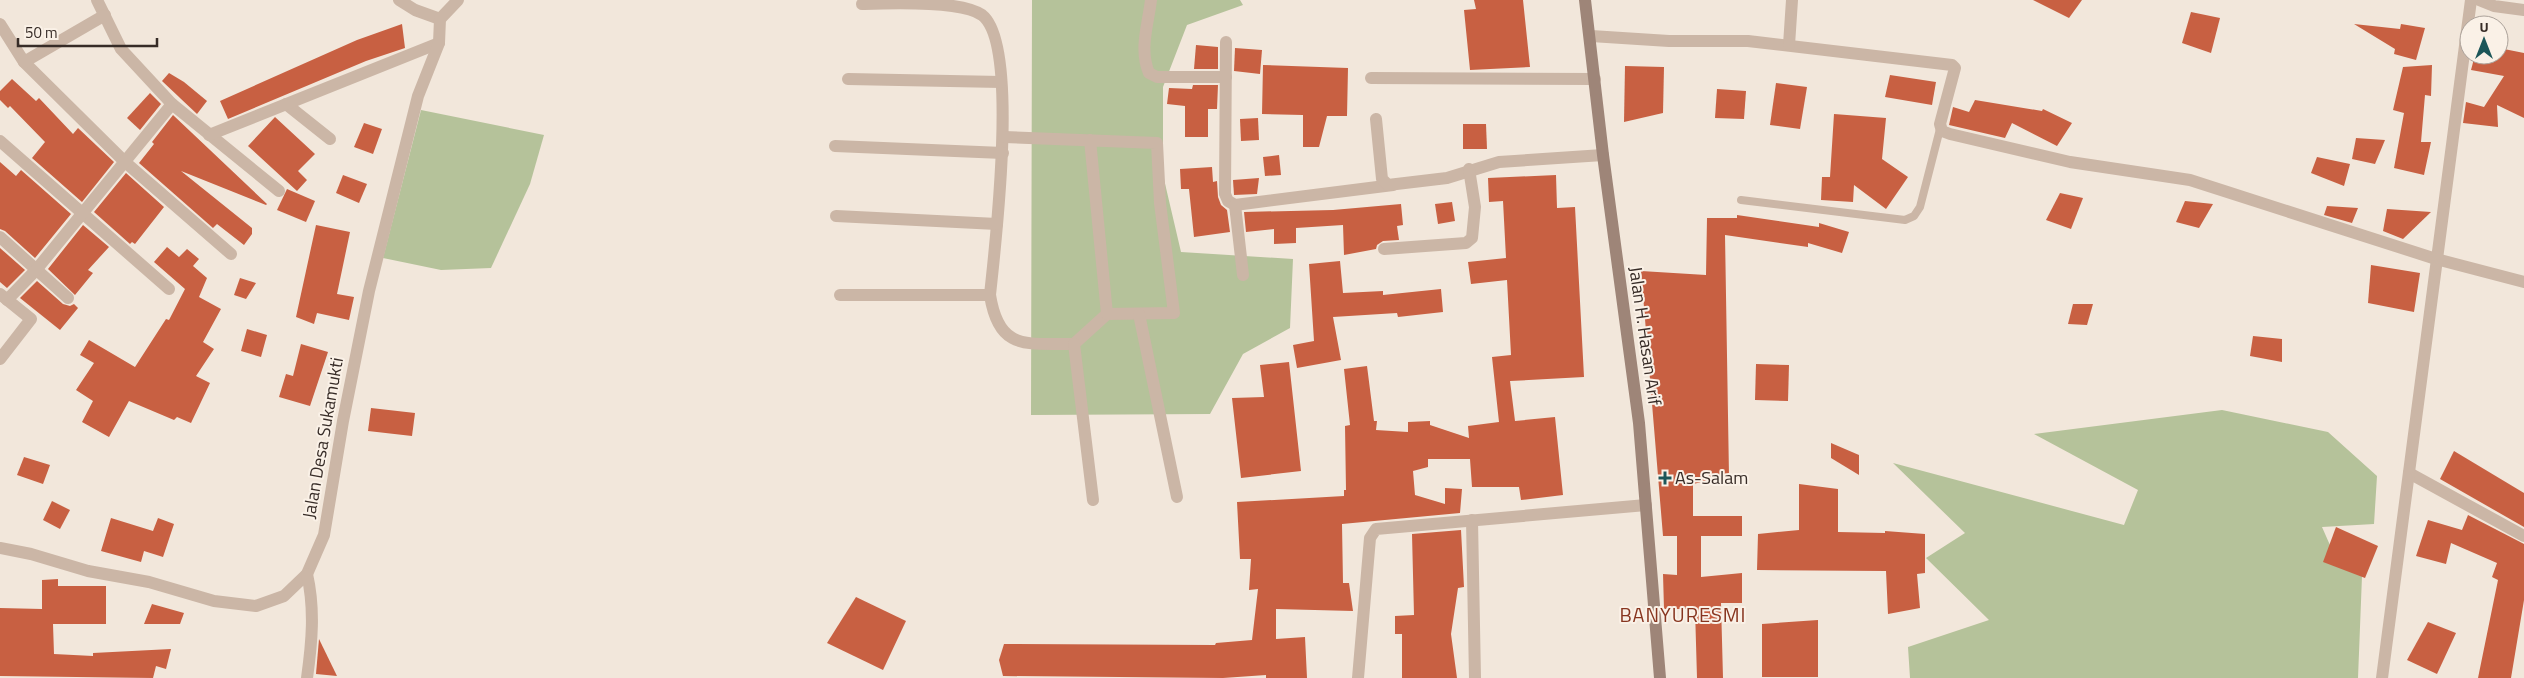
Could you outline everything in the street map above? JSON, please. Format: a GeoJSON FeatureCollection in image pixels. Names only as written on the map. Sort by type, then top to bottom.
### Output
{"type":"FeatureCollection","features":[{"type":"Feature","properties":{"kind":"main road","name":"Jalan H. Hasan Arif"},"geometry":{"type":"LineString","coordinates":[[1585,0],[1591,36],[1603,154],[1639,423],[1660,678]]}},
{"type":"Feature","properties":{"kind":"street"},"geometry":{"type":"LineString","coordinates":[[97,0],[121,49],[172,104],[279,191]]}},
{"type":"Feature","properties":{"kind":"street"},"geometry":{"type":"LineString","coordinates":[[399,0],[415,10],[440,19],[458,0]]}},
{"type":"Feature","properties":{"kind":"street"},"geometry":{"type":"LineString","coordinates":[[1151,0],[1144,45],[1144,62],[1149,73],[1157,77],[1226,77]]}},
{"type":"Feature","properties":{"kind":"street"},"geometry":{"type":"LineString","coordinates":[[1789,46],[1792,0]]}},
{"type":"Feature","properties":{"kind":"street"},"geometry":{"type":"LineString","coordinates":[[2382,678],[2471,0]]}},
{"type":"Feature","properties":{"kind":"street"},"geometry":{"type":"LineString","coordinates":[[2479,0],[2494,6],[2524,10]]}},
{"type":"Feature","properties":{"kind":"street"},"geometry":{"type":"LineString","coordinates":[[862,4],[910,1],[966,7],[982,15],[994,28],[1001,82],[1004,137],[990,295],[993,312],[1000,328],[1017,342],[1074,344],[1107,314],[1174,313],[1160,203],[1157,142],[1004,137]]}},
{"type":"Feature","properties":{"kind":"street"},"geometry":{"type":"LineString","coordinates":[[24,62],[105,15]]}},
{"type":"Feature","properties":{"kind":"street","name":"Jalan Desa Sukamukti"},"geometry":{"type":"LineString","coordinates":[[0,548],[31,554],[88,571],[149,582],[214,601],[256,606],[284,596],[307,574],[324,535],[343,421],[373,273],[418,96],[439,43],[440,19]]}},
{"type":"Feature","properties":{"kind":"street"},"geometry":{"type":"LineString","coordinates":[[0,24],[24,62],[125,162],[231,254]]}},
{"type":"Feature","properties":{"kind":"street"},"geometry":{"type":"LineString","coordinates":[[1591,36],[1669,42],[1748,41],[1954,66],[1954,76],[1940,124],[1940,129],[1950,134],[2070,162],[2190,180],[2436,259],[2524,282]]}},
{"type":"Feature","properties":{"kind":"street"},"geometry":{"type":"LineString","coordinates":[[1226,42],[1225,194],[1228,201],[1235,205],[1447,178],[1469,169],[1499,162],[1603,154]]}},
{"type":"Feature","properties":{"kind":"street"},"geometry":{"type":"LineString","coordinates":[[209,135],[439,43]]}},
{"type":"Feature","properties":{"kind":"street"},"geometry":{"type":"LineString","coordinates":[[1371,78],[1595,79]]}},
{"type":"Feature","properties":{"kind":"street"},"geometry":{"type":"LineString","coordinates":[[848,79],[1001,82]]}},
{"type":"Feature","properties":{"kind":"street"},"geometry":{"type":"LineString","coordinates":[[0,360],[30,319],[4,297],[36,270],[172,104]]}},
{"type":"Feature","properties":{"kind":"street"},"geometry":{"type":"LineString","coordinates":[[286,104],[330,140]]}},
{"type":"Feature","properties":{"kind":"street"},"geometry":{"type":"LineString","coordinates":[[1376,119],[1382,179],[1393,185]]}},
{"type":"Feature","properties":{"kind":"street"},"geometry":{"type":"LineString","coordinates":[[1090,140],[1107,314]]}},
{"type":"Feature","properties":{"kind":"street"},"geometry":{"type":"LineString","coordinates":[[0,141],[169,289]]}},
{"type":"Feature","properties":{"kind":"street"},"geometry":{"type":"LineString","coordinates":[[835,146],[1003,153]]}},
{"type":"Feature","properties":{"kind":"street"},"geometry":{"type":"LineString","coordinates":[[1384,250],[1466,243],[1472,238],[1475,207],[1469,169]]}},
{"type":"Feature","properties":{"kind":"street"},"geometry":{"type":"LineString","coordinates":[[1235,205],[1243,275]]}},
{"type":"Feature","properties":{"kind":"street"},"geometry":{"type":"LineString","coordinates":[[836,216],[997,224]]}},
{"type":"Feature","properties":{"kind":"street"},"geometry":{"type":"LineString","coordinates":[[0,237],[68,298]]}},
{"type":"Feature","properties":{"kind":"street"},"geometry":{"type":"LineString","coordinates":[[840,295],[990,295]]}},
{"type":"Feature","properties":{"kind":"street"},"geometry":{"type":"LineString","coordinates":[[1138,314],[1177,497]]}},
{"type":"Feature","properties":{"kind":"street"},"geometry":{"type":"LineString","coordinates":[[1074,344],[1092,500]]}},
{"type":"Feature","properties":{"kind":"street"},"geometry":{"type":"LineString","coordinates":[[2408,473],[2524,536]]}},
{"type":"Feature","properties":{"kind":"street"},"geometry":{"type":"LineString","coordinates":[[1358,678],[1370,538],[1374,531],[1387,526],[1646,505]]}},
{"type":"Feature","properties":{"kind":"street"},"geometry":{"type":"LineString","coordinates":[[1472,520],[1475,678]]}},
{"type":"Feature","properties":{"kind":"street"},"geometry":{"type":"LineString","coordinates":[[307,574],[312,595],[313,632],[307,678]]}},
{"type":"Feature","properties":{"kind":"lane"},"geometry":{"type":"LineString","coordinates":[[1741,200],[1905,220],[1914,216],[1920,207],[1940,129]]}},
{"type":"Feature","properties":{"kind":"green space"},"geometry":{"type":"Polygon","coordinates":[[[1032,0],[1240,0],[1243,5],[1187,25],[1163,87],[1163,175],[1181,252],[1293,259],[1290,328],[1243,354],[1210,414],[1031,415],[1032,0]]]}},
{"type":"Feature","properties":{"kind":"green space"},"geometry":{"type":"Polygon","coordinates":[[[421,110],[544,135],[530,184],[491,268],[441,270],[383,258],[421,110]]]}},
{"type":"Feature","properties":{"kind":"green space"},"geometry":{"type":"Polygon","coordinates":[[[2222,410],[2328,432],[2377,476],[2374,524],[2322,527],[2333,552],[2362,576],[2358,678],[1910,678],[1908,647],[1989,620],[1926,558],[1965,533],[1893,463],[2124,525],[2138,490],[2034,434],[2222,410]]]}},
{"type":"Feature","properties":{"kind":"building"},"geometry":{"type":"Polygon","coordinates":[[[1474,0],[1523,0],[1530,67],[1470,70],[1464,10],[1476,9],[1474,0]]]}},
{"type":"Feature","properties":{"kind":"building"},"geometry":{"type":"Polygon","coordinates":[[[2033,0],[2082,0],[2069,18],[2033,0]]]}},
{"type":"Feature","properties":{"kind":"building"},"geometry":{"type":"Polygon","coordinates":[[[2191,12],[2220,18],[2211,53],[2182,43],[2191,12]]]}},
{"type":"Feature","properties":{"kind":"building"},"geometry":{"type":"Polygon","coordinates":[[[402,24],[405,48],[366,61],[228,119],[220,101],[357,40],[402,24]]]}},
{"type":"Feature","properties":{"kind":"building"},"geometry":{"type":"Polygon","coordinates":[[[2354,24],[2400,29],[2401,24],[2425,28],[2416,60],[2394,54],[2395,49],[2354,24]]]}},
{"type":"Feature","properties":{"kind":"building"},"geometry":{"type":"Polygon","coordinates":[[[1196,45],[1218,47],[1218,69],[1194,69],[1196,45]]]}},
{"type":"Feature","properties":{"kind":"building"},"geometry":{"type":"Polygon","coordinates":[[[1235,48],[1262,50],[1260,74],[1234,71],[1235,48]]]}},
{"type":"Feature","properties":{"kind":"building"},"geometry":{"type":"Polygon","coordinates":[[[2509,50],[2524,53],[2524,118],[2497,105],[2498,127],[2463,123],[2466,102],[2484,107],[2504,76],[2471,70],[2472,65],[2509,65],[2509,50]]]}},
{"type":"Feature","properties":{"kind":"building"},"geometry":{"type":"Polygon","coordinates":[[[1263,65],[1348,68],[1347,116],[1327,116],[1319,147],[1303,147],[1303,115],[1262,114],[1263,65]]]}},
{"type":"Feature","properties":{"kind":"building"},"geometry":{"type":"Polygon","coordinates":[[[2432,65],[2431,96],[2425,95],[2421,142],[2431,142],[2424,175],[2394,168],[2404,113],[2393,110],[2403,67],[2432,65]]]}},
{"type":"Feature","properties":{"kind":"building"},"geometry":{"type":"Polygon","coordinates":[[[1625,66],[1664,67],[1663,113],[1624,122],[1625,66]]]}},
{"type":"Feature","properties":{"kind":"building"},"geometry":{"type":"Polygon","coordinates":[[[169,73],[184,82],[207,101],[197,114],[162,81],[169,73]]]}},
{"type":"Feature","properties":{"kind":"building"},"geometry":{"type":"Polygon","coordinates":[[[1890,75],[1936,82],[1932,105],[1885,97],[1890,75]]]}},
{"type":"Feature","properties":{"kind":"building"},"geometry":{"type":"Polygon","coordinates":[[[12,79],[36,101],[39,98],[73,134],[78,128],[114,162],[82,202],[32,158],[45,142],[10,106],[8,108],[0,100],[0,91],[12,79]]]}},
{"type":"Feature","properties":{"kind":"building"},"geometry":{"type":"Polygon","coordinates":[[[1776,83],[1807,87],[1800,129],[1770,125],[1776,83]]]}},
{"type":"Feature","properties":{"kind":"building"},"geometry":{"type":"Polygon","coordinates":[[[1193,85],[1218,85],[1217,109],[1208,109],[1208,137],[1185,137],[1185,106],[1167,104],[1169,88],[1192,89],[1193,85]]]}},
{"type":"Feature","properties":{"kind":"building"},"geometry":{"type":"Polygon","coordinates":[[[1717,89],[1746,91],[1744,119],[1715,118],[1717,89]]]}},
{"type":"Feature","properties":{"kind":"building"},"geometry":{"type":"Polygon","coordinates":[[[150,93],[161,104],[140,130],[127,118],[150,93]]]}},
{"type":"Feature","properties":{"kind":"building"},"geometry":{"type":"Polygon","coordinates":[[[1975,100],[2042,111],[2043,109],[2072,123],[2057,146],[2012,123],[2005,138],[1949,125],[1953,107],[1969,112],[1975,100]]]}},
{"type":"Feature","properties":{"kind":"building"},"geometry":{"type":"Polygon","coordinates":[[[1834,114],[1886,118],[1882,159],[1908,177],[1886,209],[1854,185],[1853,202],[1821,200],[1822,177],[1830,177],[1834,114]]]}},
{"type":"Feature","properties":{"kind":"building"},"geometry":{"type":"Polygon","coordinates":[[[173,115],[267,204],[181,171],[252,228],[252,234],[244,245],[217,224],[213,228],[139,163],[154,144],[152,142],[173,115]]]}},
{"type":"Feature","properties":{"kind":"building"},"geometry":{"type":"Polygon","coordinates":[[[275,117],[315,154],[298,171],[307,180],[297,191],[248,146],[275,117]]]}},
{"type":"Feature","properties":{"kind":"building"},"geometry":{"type":"Polygon","coordinates":[[[1258,118],[1259,140],[1241,141],[1240,119],[1258,118]]]}},
{"type":"Feature","properties":{"kind":"building"},"geometry":{"type":"Polygon","coordinates":[[[364,123],[382,129],[373,154],[354,147],[364,123]]]}},
{"type":"Feature","properties":{"kind":"building"},"geometry":{"type":"Polygon","coordinates":[[[1463,124],[1486,124],[1487,149],[1463,149],[1463,124]]]}},
{"type":"Feature","properties":{"kind":"building"},"geometry":{"type":"Polygon","coordinates":[[[2356,138],[2385,140],[2375,164],[2352,159],[2356,138]]]}},
{"type":"Feature","properties":{"kind":"building"},"geometry":{"type":"Polygon","coordinates":[[[1279,155],[1281,175],[1265,176],[1263,157],[1279,155]]]}},
{"type":"Feature","properties":{"kind":"building"},"geometry":{"type":"Polygon","coordinates":[[[2317,157],[2350,164],[2344,186],[2311,173],[2317,157]]]}},
{"type":"Feature","properties":{"kind":"building"},"geometry":{"type":"Polygon","coordinates":[[[0,162],[16,176],[21,170],[71,214],[35,258],[5,231],[0,229],[0,162]]]}},
{"type":"Feature","properties":{"kind":"building"},"geometry":{"type":"Polygon","coordinates":[[[1212,167],[1213,182],[1217,181],[1218,197],[1221,205],[1227,210],[1230,232],[1194,237],[1189,189],[1181,189],[1180,169],[1212,167]]]}},
{"type":"Feature","properties":{"kind":"building"},"geometry":{"type":"Polygon","coordinates":[[[126,173],[164,207],[135,244],[132,242],[130,244],[94,212],[126,173]]]}},
{"type":"Feature","properties":{"kind":"building"},"geometry":{"type":"Polygon","coordinates":[[[343,175],[367,184],[359,203],[336,193],[343,175]]]}},
{"type":"Feature","properties":{"kind":"building"},"geometry":{"type":"Polygon","coordinates":[[[1556,175],[1557,208],[1575,207],[1584,377],[1510,381],[1515,421],[1555,417],[1563,495],[1521,500],[1519,487],[1472,487],[1470,459],[1428,459],[1428,467],[1413,471],[1415,495],[1445,504],[1445,488],[1462,489],[1460,513],[1342,524],[1343,583],[1349,583],[1353,611],[1276,609],[1276,639],[1305,637],[1307,678],[1266,678],[1266,675],[1223,678],[1003,676],[999,660],[1004,644],[1215,645],[1216,643],[1252,640],[1258,589],[1249,590],[1251,559],[1240,559],[1237,502],[1344,496],[1344,490],[1346,490],[1345,426],[1350,425],[1344,369],[1367,366],[1374,421],[1377,421],[1376,430],[1408,432],[1408,422],[1430,421],[1430,425],[1469,438],[1468,426],[1499,422],[1492,357],[1511,355],[1507,280],[1471,284],[1468,262],[1506,258],[1503,201],[1489,202],[1488,178],[1556,175]]]}},
{"type":"Feature","properties":{"kind":"building"},"geometry":{"type":"Polygon","coordinates":[[[1259,178],[1257,194],[1234,195],[1233,180],[1259,178]]]}},
{"type":"Feature","properties":{"kind":"building"},"geometry":{"type":"Polygon","coordinates":[[[287,189],[315,201],[306,222],[277,210],[287,189]]]}},
{"type":"Feature","properties":{"kind":"building"},"geometry":{"type":"Polygon","coordinates":[[[2060,193],[2083,198],[2071,229],[2046,220],[2060,193]]]}},
{"type":"Feature","properties":{"kind":"building"},"geometry":{"type":"Polygon","coordinates":[[[2185,201],[2213,204],[2199,228],[2176,222],[2185,201]]]}},
{"type":"Feature","properties":{"kind":"building"},"geometry":{"type":"Polygon","coordinates":[[[1452,202],[1455,221],[1438,224],[1435,204],[1452,202]]]}},
{"type":"Feature","properties":{"kind":"building"},"geometry":{"type":"Polygon","coordinates":[[[1401,204],[1403,225],[1397,226],[1399,240],[1383,241],[1377,245],[1376,249],[1344,255],[1343,225],[1296,228],[1296,243],[1274,244],[1274,229],[1246,232],[1244,212],[1333,210],[1401,204]]]}},
{"type":"Feature","properties":{"kind":"building"},"geometry":{"type":"Polygon","coordinates":[[[2327,206],[2358,208],[2352,223],[2324,215],[2327,206]]]}},
{"type":"Feature","properties":{"kind":"building"},"geometry":{"type":"Polygon","coordinates":[[[2387,209],[2431,212],[2403,239],[2383,231],[2387,209]]]}},
{"type":"Feature","properties":{"kind":"building"},"geometry":{"type":"Polygon","coordinates":[[[1737,215],[1819,227],[1819,223],[1849,232],[1842,253],[1808,243],[1808,247],[1725,235],[1729,476],[1693,484],[1693,516],[1742,516],[1742,536],[1701,536],[1701,577],[1742,573],[1742,603],[1721,603],[1723,678],[1697,678],[1695,609],[1664,609],[1663,574],[1677,575],[1677,536],[1663,536],[1641,271],[1706,275],[1707,218],[1737,218],[1737,215]]]}},
{"type":"Feature","properties":{"kind":"building"},"geometry":{"type":"Polygon","coordinates":[[[83,225],[109,247],[88,270],[93,273],[75,295],[48,269],[83,225]]]}},
{"type":"Feature","properties":{"kind":"building"},"geometry":{"type":"Polygon","coordinates":[[[316,225],[350,232],[337,294],[354,297],[349,320],[317,313],[314,324],[296,317],[316,225]]]}},
{"type":"Feature","properties":{"kind":"building"},"geometry":{"type":"Polygon","coordinates":[[[167,247],[179,257],[187,249],[199,259],[193,266],[207,278],[199,297],[221,309],[203,342],[214,349],[196,376],[210,383],[191,423],[177,417],[174,420],[129,401],[109,437],[82,422],[93,401],[76,390],[94,363],[80,355],[89,340],[135,367],[166,319],[169,320],[185,289],[154,262],[167,247]]]}},
{"type":"Feature","properties":{"kind":"building"},"geometry":{"type":"Polygon","coordinates":[[[0,248],[25,270],[7,288],[0,282],[0,248]]]}},
{"type":"Feature","properties":{"kind":"building"},"geometry":{"type":"Polygon","coordinates":[[[1340,261],[1343,293],[1383,291],[1383,295],[1441,289],[1443,312],[1398,317],[1397,313],[1333,317],[1341,360],[1297,368],[1293,345],[1314,341],[1309,264],[1340,261]]]}},
{"type":"Feature","properties":{"kind":"building"},"geometry":{"type":"Polygon","coordinates":[[[2371,265],[2420,273],[2414,312],[2368,303],[2371,265]]]}},
{"type":"Feature","properties":{"kind":"building"},"geometry":{"type":"Polygon","coordinates":[[[240,278],[256,283],[246,299],[234,295],[240,278]]]}},
{"type":"Feature","properties":{"kind":"building"},"geometry":{"type":"Polygon","coordinates":[[[37,281],[63,304],[70,306],[74,304],[78,308],[60,330],[20,298],[37,281]]]}},
{"type":"Feature","properties":{"kind":"building"},"geometry":{"type":"Polygon","coordinates":[[[2073,304],[2093,304],[2087,325],[2068,324],[2073,304]]]}},
{"type":"Feature","properties":{"kind":"building"},"geometry":{"type":"Polygon","coordinates":[[[247,329],[267,335],[261,357],[241,351],[247,329]]]}},
{"type":"Feature","properties":{"kind":"building"},"geometry":{"type":"Polygon","coordinates":[[[2253,336],[2282,339],[2282,362],[2250,356],[2253,336]]]}},
{"type":"Feature","properties":{"kind":"building"},"geometry":{"type":"Polygon","coordinates":[[[301,344],[328,352],[310,406],[279,397],[286,374],[293,376],[301,344]]]}},
{"type":"Feature","properties":{"kind":"building"},"geometry":{"type":"Polygon","coordinates":[[[1289,362],[1301,471],[1241,478],[1232,398],[1264,397],[1260,365],[1289,362]]]}},
{"type":"Feature","properties":{"kind":"building"},"geometry":{"type":"Polygon","coordinates":[[[1756,364],[1789,365],[1788,401],[1755,400],[1756,364]]]}},
{"type":"Feature","properties":{"kind":"building"},"geometry":{"type":"Polygon","coordinates":[[[371,408],[415,413],[412,436],[368,431],[371,408]]]}},
{"type":"Feature","properties":{"kind":"building"},"geometry":{"type":"Polygon","coordinates":[[[1831,443],[1859,455],[1859,475],[1831,458],[1831,443]]]}},
{"type":"Feature","properties":{"kind":"building"},"geometry":{"type":"Polygon","coordinates":[[[2454,451],[2524,493],[2524,527],[2440,479],[2454,451]]]}},
{"type":"Feature","properties":{"kind":"building"},"geometry":{"type":"Polygon","coordinates":[[[24,457],[50,465],[43,484],[17,475],[24,457]]]}},
{"type":"Feature","properties":{"kind":"building"},"geometry":{"type":"Polygon","coordinates":[[[1799,484],[1838,489],[1838,532],[1885,533],[1885,531],[1925,534],[1925,573],[1917,574],[1920,608],[1888,614],[1886,571],[1757,570],[1758,534],[1799,530],[1799,484]]]}},
{"type":"Feature","properties":{"kind":"building"},"geometry":{"type":"Polygon","coordinates":[[[52,501],[70,510],[60,529],[43,520],[52,501]]]}},
{"type":"Feature","properties":{"kind":"building"},"geometry":{"type":"Polygon","coordinates":[[[2468,515],[2524,544],[2524,600],[2511,678],[2478,678],[2498,580],[2492,577],[2497,563],[2451,543],[2446,564],[2416,556],[2428,520],[2462,530],[2468,515]]]}},
{"type":"Feature","properties":{"kind":"building"},"geometry":{"type":"Polygon","coordinates":[[[111,518],[153,531],[158,518],[174,524],[163,557],[144,551],[141,562],[101,551],[111,518]]]}},
{"type":"Feature","properties":{"kind":"building"},"geometry":{"type":"Polygon","coordinates":[[[2336,527],[2378,546],[2365,578],[2323,562],[2336,527]]]}},
{"type":"Feature","properties":{"kind":"building"},"geometry":{"type":"Polygon","coordinates":[[[1461,530],[1464,587],[1458,588],[1451,634],[1457,678],[1402,678],[1402,634],[1395,634],[1395,616],[1414,615],[1412,534],[1461,530]]]}},
{"type":"Feature","properties":{"kind":"building"},"geometry":{"type":"Polygon","coordinates":[[[58,579],[58,586],[106,586],[106,624],[53,624],[54,654],[93,656],[93,653],[171,649],[166,669],[156,666],[153,678],[0,676],[0,608],[42,609],[42,580],[58,579]]]}},
{"type":"Feature","properties":{"kind":"building"},"geometry":{"type":"Polygon","coordinates":[[[856,597],[906,621],[883,670],[827,643],[856,597]]]}},
{"type":"Feature","properties":{"kind":"building"},"geometry":{"type":"Polygon","coordinates":[[[152,604],[184,613],[180,624],[144,624],[152,604]]]}},
{"type":"Feature","properties":{"kind":"building"},"geometry":{"type":"Polygon","coordinates":[[[1818,620],[1818,677],[1762,677],[1762,624],[1818,620]]]}},
{"type":"Feature","properties":{"kind":"building"},"geometry":{"type":"Polygon","coordinates":[[[2428,622],[2456,633],[2437,674],[2407,660],[2428,622]]]}},
{"type":"Feature","properties":{"kind":"building"},"geometry":{"type":"Polygon","coordinates":[[[319,639],[337,676],[316,674],[319,639]]]}},
{"type":"Feature","properties":{"kind":"place","name":"As-Salam"},"geometry":{"type":"Point","coordinates":[1665,478]}},
{"type":"Feature","properties":{"kind":"district","name":"BANYURESMI"},"geometry":{"type":"Point","coordinates":[1683,615]}}]}
